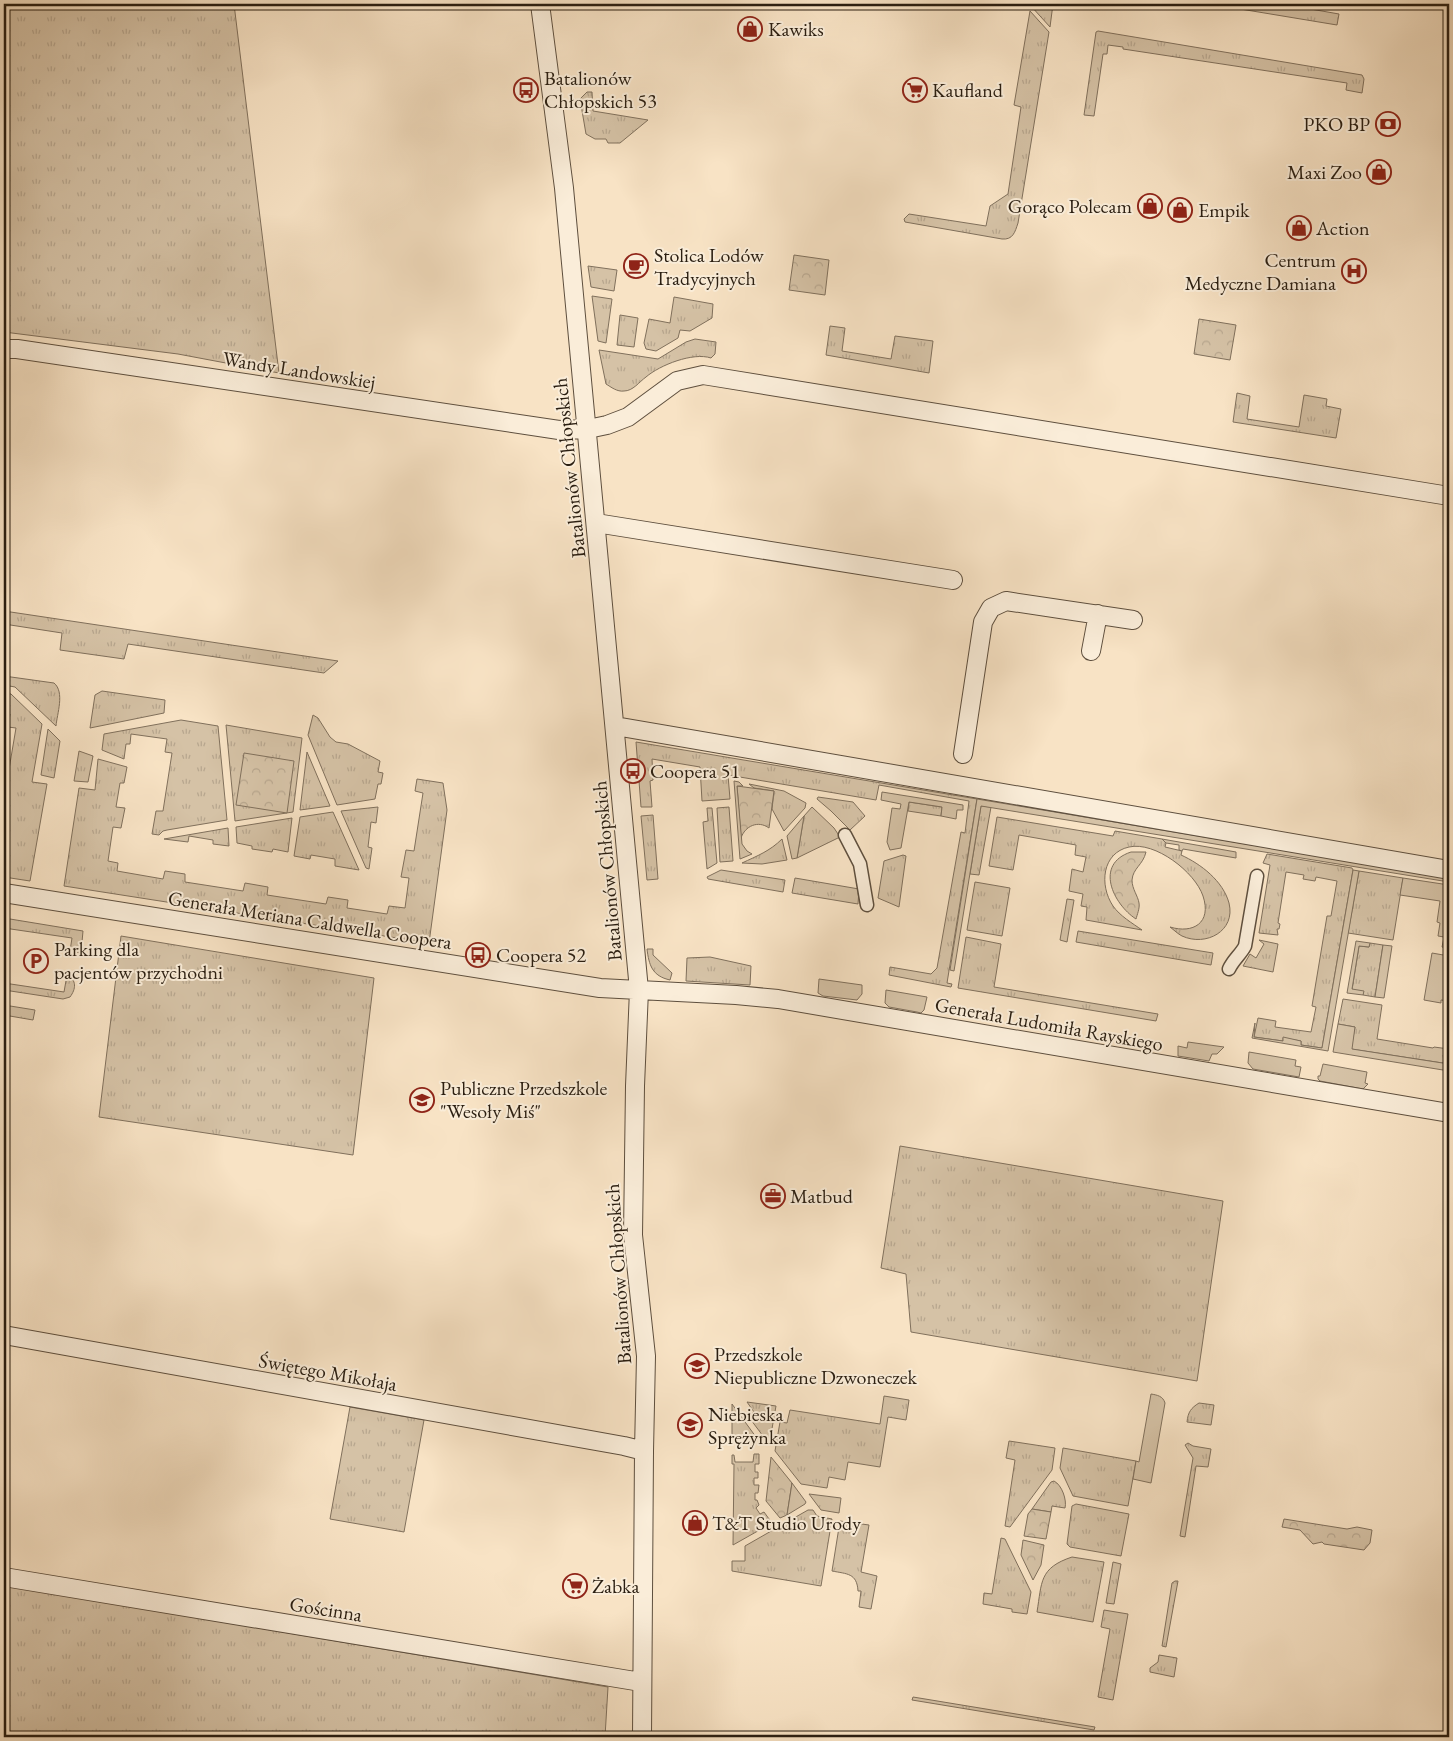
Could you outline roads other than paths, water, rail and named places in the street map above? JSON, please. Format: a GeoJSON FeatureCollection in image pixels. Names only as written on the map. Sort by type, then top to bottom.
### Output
{"type":"FeatureCollection","features":[{"type":"Feature","properties":{"kind":"street","name":"Batalionów Chłopskich"},"geometry":{"type":"LineString","coordinates":[[540,4],[564,188],[639,990],[635,1086],[633,1235],[646,1356],[641,1682],[642,1737]]}},
{"type":"Feature","properties":{"kind":"street","name":"Wandy Landowskiej"},"geometry":{"type":"LineString","coordinates":[[4,349],[26,350],[559,430],[588,429],[607,425],[628,417],[677,381],[702,375],[1449,496]]}},
{"type":"Feature","properties":{"kind":"street"},"geometry":{"type":"LineString","coordinates":[[596,523],[953,580]]}},
{"type":"Feature","properties":{"kind":"street"},"geometry":{"type":"LineString","coordinates":[[963,754],[983,622],[991,608],[1006,601],[1133,620]]}},
{"type":"Feature","properties":{"kind":"street"},"geometry":{"type":"LineString","coordinates":[[1091,651],[1098,614]]}},
{"type":"Feature","properties":{"kind":"street"},"geometry":{"type":"LineString","coordinates":[[615,726],[1449,870]]}},
{"type":"Feature","properties":{"kind":"street"},"geometry":{"type":"LineString","coordinates":[[845,836],[860,864],[867,905]]}},
{"type":"Feature","properties":{"kind":"street"},"geometry":{"type":"LineString","coordinates":[[1229,969],[1245,946],[1257,876]]}},
{"type":"Feature","properties":{"kind":"street","name":"Generała Meriana Caldwella Coopera"},"geometry":{"type":"LineString","coordinates":[[4,893],[600,988],[639,990]]}},
{"type":"Feature","properties":{"kind":"street","name":"Generała Ludomiła Rayskiego"},"geometry":{"type":"LineString","coordinates":[[639,990],[778,999],[1449,1113]]}},
{"type":"Feature","properties":{"kind":"street","name":"Świętego Mikołaja"},"geometry":{"type":"LineString","coordinates":[[4,1335],[614,1444],[644,1451]]}},
{"type":"Feature","properties":{"kind":"street","name":"Gościnna"},"geometry":{"type":"LineString","coordinates":[[4,1578],[641,1682]]}},
{"type":"Feature","properties":{"kind":"place","name":"Kawiks"},"geometry":{"type":"Point","coordinates":[750,29]}},
{"type":"Feature","properties":{"kind":"place","name":"Batalionów Chłopskich 53"},"geometry":{"type":"Point","coordinates":[526,90]}},
{"type":"Feature","properties":{"kind":"place","name":"Kaufland"},"geometry":{"type":"Point","coordinates":[915,90]}},
{"type":"Feature","properties":{"kind":"place","name":"PKO BP"},"geometry":{"type":"Point","coordinates":[1388,124]}},
{"type":"Feature","properties":{"kind":"place","name":"Maxi Zoo"},"geometry":{"type":"Point","coordinates":[1379,172]}},
{"type":"Feature","properties":{"kind":"place","name":"Gorąco Polecam"},"geometry":{"type":"Point","coordinates":[1150,206]}},
{"type":"Feature","properties":{"kind":"place","name":"Empik"},"geometry":{"type":"Point","coordinates":[1180,210]}},
{"type":"Feature","properties":{"kind":"place","name":"Action"},"geometry":{"type":"Point","coordinates":[1299,228]}},
{"type":"Feature","properties":{"kind":"place","name":"Stolica Lodów Tradycyjnych"},"geometry":{"type":"Point","coordinates":[636,266]}},
{"type":"Feature","properties":{"kind":"place","name":"Centrum Medyczne Damiana"},"geometry":{"type":"Point","coordinates":[1354,271]}},
{"type":"Feature","properties":{"kind":"place","name":"Coopera 51"},"geometry":{"type":"Point","coordinates":[633,771]}},
{"type":"Feature","properties":{"kind":"place","name":"Coopera 52"},"geometry":{"type":"Point","coordinates":[478,955]}},
{"type":"Feature","properties":{"kind":"place","name":"Parking dla pacjentów przychodni"},"geometry":{"type":"Point","coordinates":[36,961]}},
{"type":"Feature","properties":{"kind":"place","name":"Publiczne Przedszkole \"Wesoły Miś\""},"geometry":{"type":"Point","coordinates":[422,1100]}},
{"type":"Feature","properties":{"kind":"place","name":"Matbud"},"geometry":{"type":"Point","coordinates":[773,1196]}},
{"type":"Feature","properties":{"kind":"place","name":"Przedszkole Niepubliczne Dzwoneczek"},"geometry":{"type":"Point","coordinates":[697,1366]}},
{"type":"Feature","properties":{"kind":"place","name":"Niebieska Sprężynka"},"geometry":{"type":"Point","coordinates":[690,1425]}},
{"type":"Feature","properties":{"kind":"place","name":"T&T Studio Urody"},"geometry":{"type":"Point","coordinates":[695,1523]}},
{"type":"Feature","properties":{"kind":"place","name":"Żabka"},"geometry":{"type":"Point","coordinates":[575,1586]}}]}
